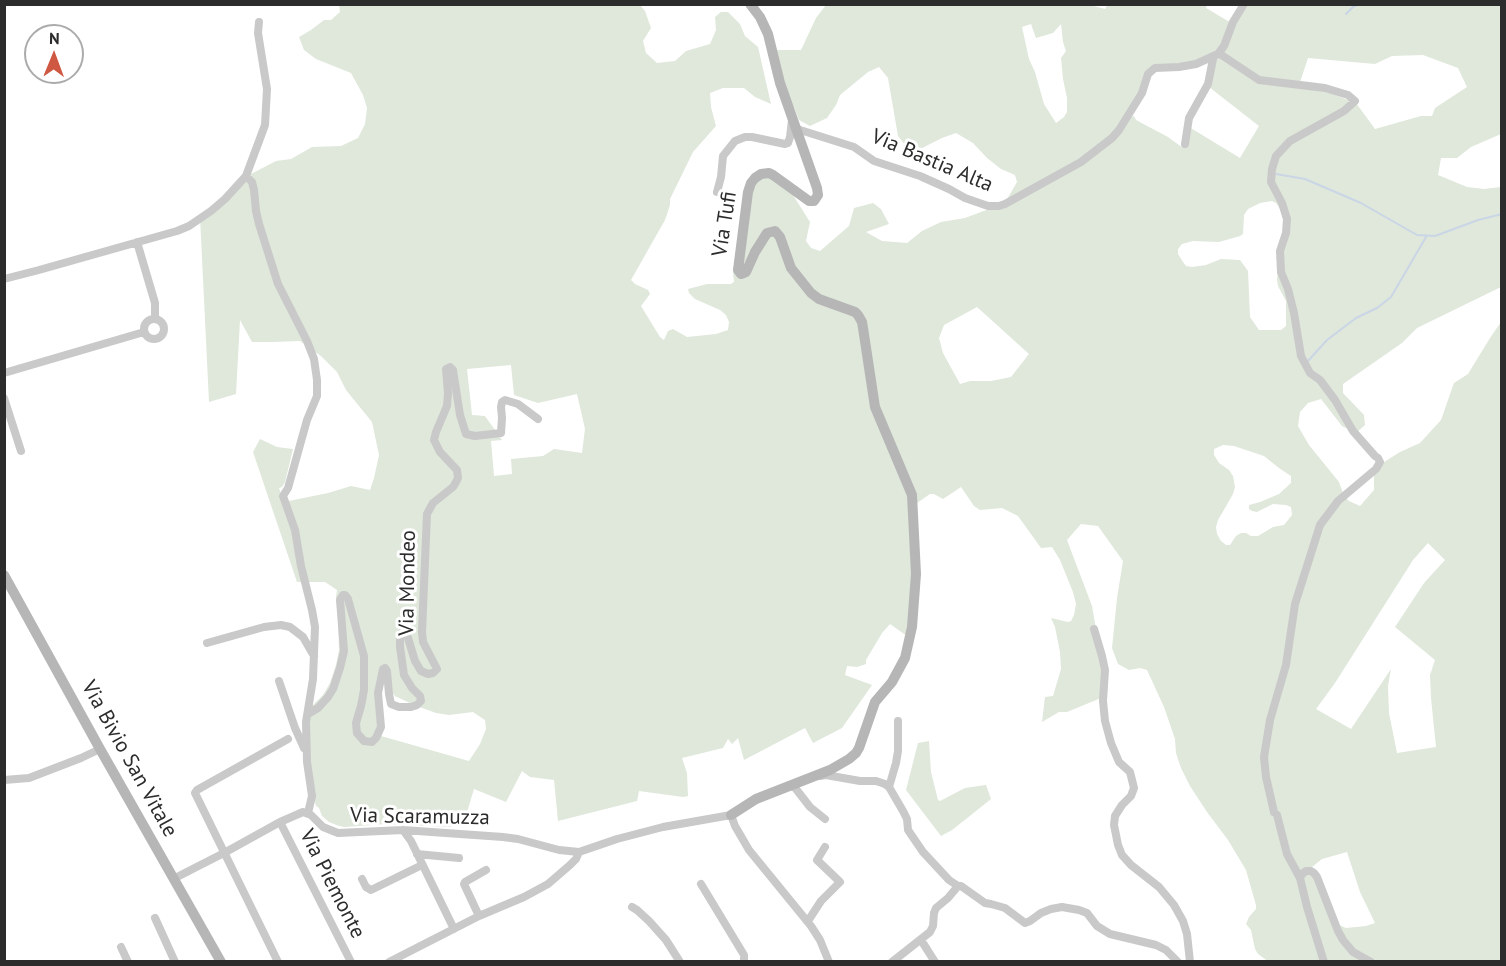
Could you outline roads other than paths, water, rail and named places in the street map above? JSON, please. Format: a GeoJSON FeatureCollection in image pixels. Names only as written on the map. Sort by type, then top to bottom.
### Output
{"type":"FeatureCollection","features":[{"type":"Feature","properties":{"kind":"street","name":"Via Tufi"},"geometry":{"type":"LineString","coordinates":[[750,4],[760,17],[768,34],[780,83],[817,188],[817,198],[809,201],[769,173],[755,178],[748,192],[738,270],[741,274],[746,272],[767,233],[775,231],[780,237],[791,268],[811,293],[819,299],[855,312],[862,322],[875,407],[912,495],[916,566],[912,627],[905,658],[892,682],[873,706],[859,748],[854,756],[816,777]]}},
{"type":"Feature","properties":{"kind":"street"},"geometry":{"type":"LineString","coordinates":[[1185,144],[1189,118],[1208,84],[1214,55],[1224,46],[1233,22],[1244,4]]}},
{"type":"Feature","properties":{"kind":"street"},"geometry":{"type":"LineString","coordinates":[[4,279],[177,231],[212,211],[225,199],[246,176],[265,125],[267,98],[258,33],[259,22]]}},
{"type":"Feature","properties":{"kind":"street","name":"Via Bastia Alta"},"geometry":{"type":"LineString","coordinates":[[795,123],[854,147],[874,161],[920,176],[979,203],[999,206],[1081,162],[1112,138],[1142,93],[1148,74],[1155,68],[1196,64],[1214,55]]}},
{"type":"Feature","properties":{"kind":"street"},"geometry":{"type":"LineString","coordinates":[[1214,55],[1259,80],[1325,88],[1353,98],[1355,101],[1344,111],[1290,141],[1276,156],[1271,182],[1287,219],[1286,233],[1280,250],[1281,272],[1294,313],[1300,356],[1310,373],[1320,380],[1335,400],[1353,431],[1380,462],[1376,469],[1338,501],[1320,525],[1295,604],[1286,664],[1270,720],[1264,757],[1265,770],[1287,854],[1300,878],[1324,962]]}},
{"type":"Feature","properties":{"kind":"street"},"geometry":{"type":"LineString","coordinates":[[717,192],[723,156],[735,141],[752,137],[785,144],[788,143],[790,137],[791,122],[795,123]]}},
{"type":"Feature","properties":{"kind":"street"},"geometry":{"type":"LineString","coordinates":[[174,879],[280,822],[299,813],[308,813],[312,796],[306,752],[306,722],[313,680],[315,627],[295,530],[283,496],[288,488],[307,420],[317,396],[316,368],[308,341],[278,284],[259,224],[252,182],[246,176]]}},
{"type":"Feature","properties":{"kind":"street"},"geometry":{"type":"LineString","coordinates":[[137,242],[155,303],[155,319]]}},
{"type":"Feature","properties":{"kind":"street"},"geometry":{"type":"LineString","coordinates":[[152,319],[158,319],[165,329],[163,335],[158,339],[148,338],[144,332],[146,322],[152,319]]}},
{"type":"Feature","properties":{"kind":"street"},"geometry":{"type":"LineString","coordinates":[[4,373],[144,332]]}},
{"type":"Feature","properties":{"kind":"street","name":"Via Mondeo"},"geometry":{"type":"LineString","coordinates":[[308,714],[318,708],[328,697],[340,668],[344,651],[340,600],[343,595],[348,599],[364,656],[364,690],[356,723],[357,733],[364,741],[372,742],[381,728],[378,693],[383,669],[387,670],[391,704],[411,707],[422,701],[404,675],[400,647],[400,636],[403,632],[408,638],[420,670],[428,674],[437,669],[423,642],[422,632],[427,514],[433,503],[453,487],[458,477],[457,470],[440,452],[434,440],[447,406],[446,369],[450,367],[453,370],[460,414],[466,434],[474,436],[501,434],[501,407],[504,400],[518,404],[538,419]]}},
{"type":"Feature","properties":{"kind":"street"},"geometry":{"type":"LineString","coordinates":[[4,398],[21,452]]}},
{"type":"Feature","properties":{"kind":"street","name":"Via Bivio San Vitale"},"geometry":{"type":"LineString","coordinates":[[4,575],[221,962]]}},
{"type":"Feature","properties":{"kind":"street"},"geometry":{"type":"LineString","coordinates":[[207,643],[264,627],[281,625],[294,629],[303,637],[314,656]]}},
{"type":"Feature","properties":{"kind":"street"},"geometry":{"type":"LineString","coordinates":[[1094,628],[1105,670],[1103,701],[1105,721],[1119,762],[1130,772],[1134,788],[1131,796],[1115,816],[1114,825],[1118,845],[1122,855],[1131,865],[1159,887],[1174,905],[1187,934],[1190,962]]}},
{"type":"Feature","properties":{"kind":"street"},"geometry":{"type":"LineString","coordinates":[[279,681],[306,752]]}},
{"type":"Feature","properties":{"kind":"street"},"geometry":{"type":"LineString","coordinates":[[889,787],[898,751],[898,721]]}},
{"type":"Feature","properties":{"kind":"street"},"geometry":{"type":"LineString","coordinates":[[278,962],[195,791],[288,740]]}},
{"type":"Feature","properties":{"kind":"street"},"geometry":{"type":"LineString","coordinates":[[4,780],[20,780],[35,776],[100,749]]}},
{"type":"Feature","properties":{"kind":"street"},"geometry":{"type":"LineString","coordinates":[[393,961],[479,915],[524,897],[548,884],[576,859],[579,852],[663,827],[731,815],[756,799],[791,785],[826,775],[876,781],[889,787],[907,819],[908,830],[922,852],[949,880],[985,903],[1010,910],[1025,923],[1051,909],[1062,907],[1079,910],[1087,913],[1097,926],[1107,933],[1156,945],[1166,950],[1178,962]]}},
{"type":"Feature","properties":{"kind":"street"},"geometry":{"type":"LineString","coordinates":[[791,785],[810,807],[825,819]]}},
{"type":"Feature","properties":{"kind":"street","name":"Via Scaramuzza"},"geometry":{"type":"LineString","coordinates":[[308,813],[324,827],[338,833],[403,830],[513,838],[559,850],[579,852]]}},
{"type":"Feature","properties":{"kind":"street"},"geometry":{"type":"LineString","coordinates":[[731,815],[749,850],[808,921],[820,940],[829,962]]}},
{"type":"Feature","properties":{"kind":"street","name":"Via Piemonte"},"geometry":{"type":"LineString","coordinates":[[280,822],[351,962]]}},
{"type":"Feature","properties":{"kind":"street"},"geometry":{"type":"LineString","coordinates":[[403,830],[411,841],[454,929]]}},
{"type":"Feature","properties":{"kind":"street"},"geometry":{"type":"LineString","coordinates":[[808,921],[821,901],[840,882],[818,860],[825,847]]}},
{"type":"Feature","properties":{"kind":"street"},"geometry":{"type":"LineString","coordinates":[[417,854],[459,858]]}},
{"type":"Feature","properties":{"kind":"street"},"geometry":{"type":"LineString","coordinates":[[362,879],[370,890],[422,865]]}},
{"type":"Feature","properties":{"kind":"street"},"geometry":{"type":"LineString","coordinates":[[479,915],[465,882],[486,870]]}},
{"type":"Feature","properties":{"kind":"street"},"geometry":{"type":"LineString","coordinates":[[1300,878],[1306,871],[1314,873],[1343,940],[1353,952],[1371,962]]}},
{"type":"Feature","properties":{"kind":"street"},"geometry":{"type":"LineString","coordinates":[[701,884],[744,956],[744,962]]}},
{"type":"Feature","properties":{"kind":"street"},"geometry":{"type":"LineString","coordinates":[[892,962],[932,929],[936,908],[958,886]]}},
{"type":"Feature","properties":{"kind":"street"},"geometry":{"type":"LineString","coordinates":[[632,908],[649,921],[666,940],[680,962]]}},
{"type":"Feature","properties":{"kind":"street"},"geometry":{"type":"LineString","coordinates":[[156,918],[175,962]]}},
{"type":"Feature","properties":{"kind":"street"},"geometry":{"type":"LineString","coordinates":[[921,940],[935,962]]}},
{"type":"Feature","properties":{"kind":"street"},"geometry":{"type":"LineString","coordinates":[[121,947],[128,962]]}},
{"type":"Feature","properties":{"kind":"waterway"},"geometry":{"type":"LineString","coordinates":[[1346,14],[1359,4]]}},
{"type":"Feature","properties":{"kind":"waterway"},"geometry":{"type":"LineString","coordinates":[[1276,174],[1305,179],[1361,203],[1417,235],[1435,236],[1502,214]]}},
{"type":"Feature","properties":{"kind":"waterway"},"geometry":{"type":"LineString","coordinates":[[1307,362],[1327,340],[1356,318],[1377,308],[1391,297],[1426,237]]}}]}
